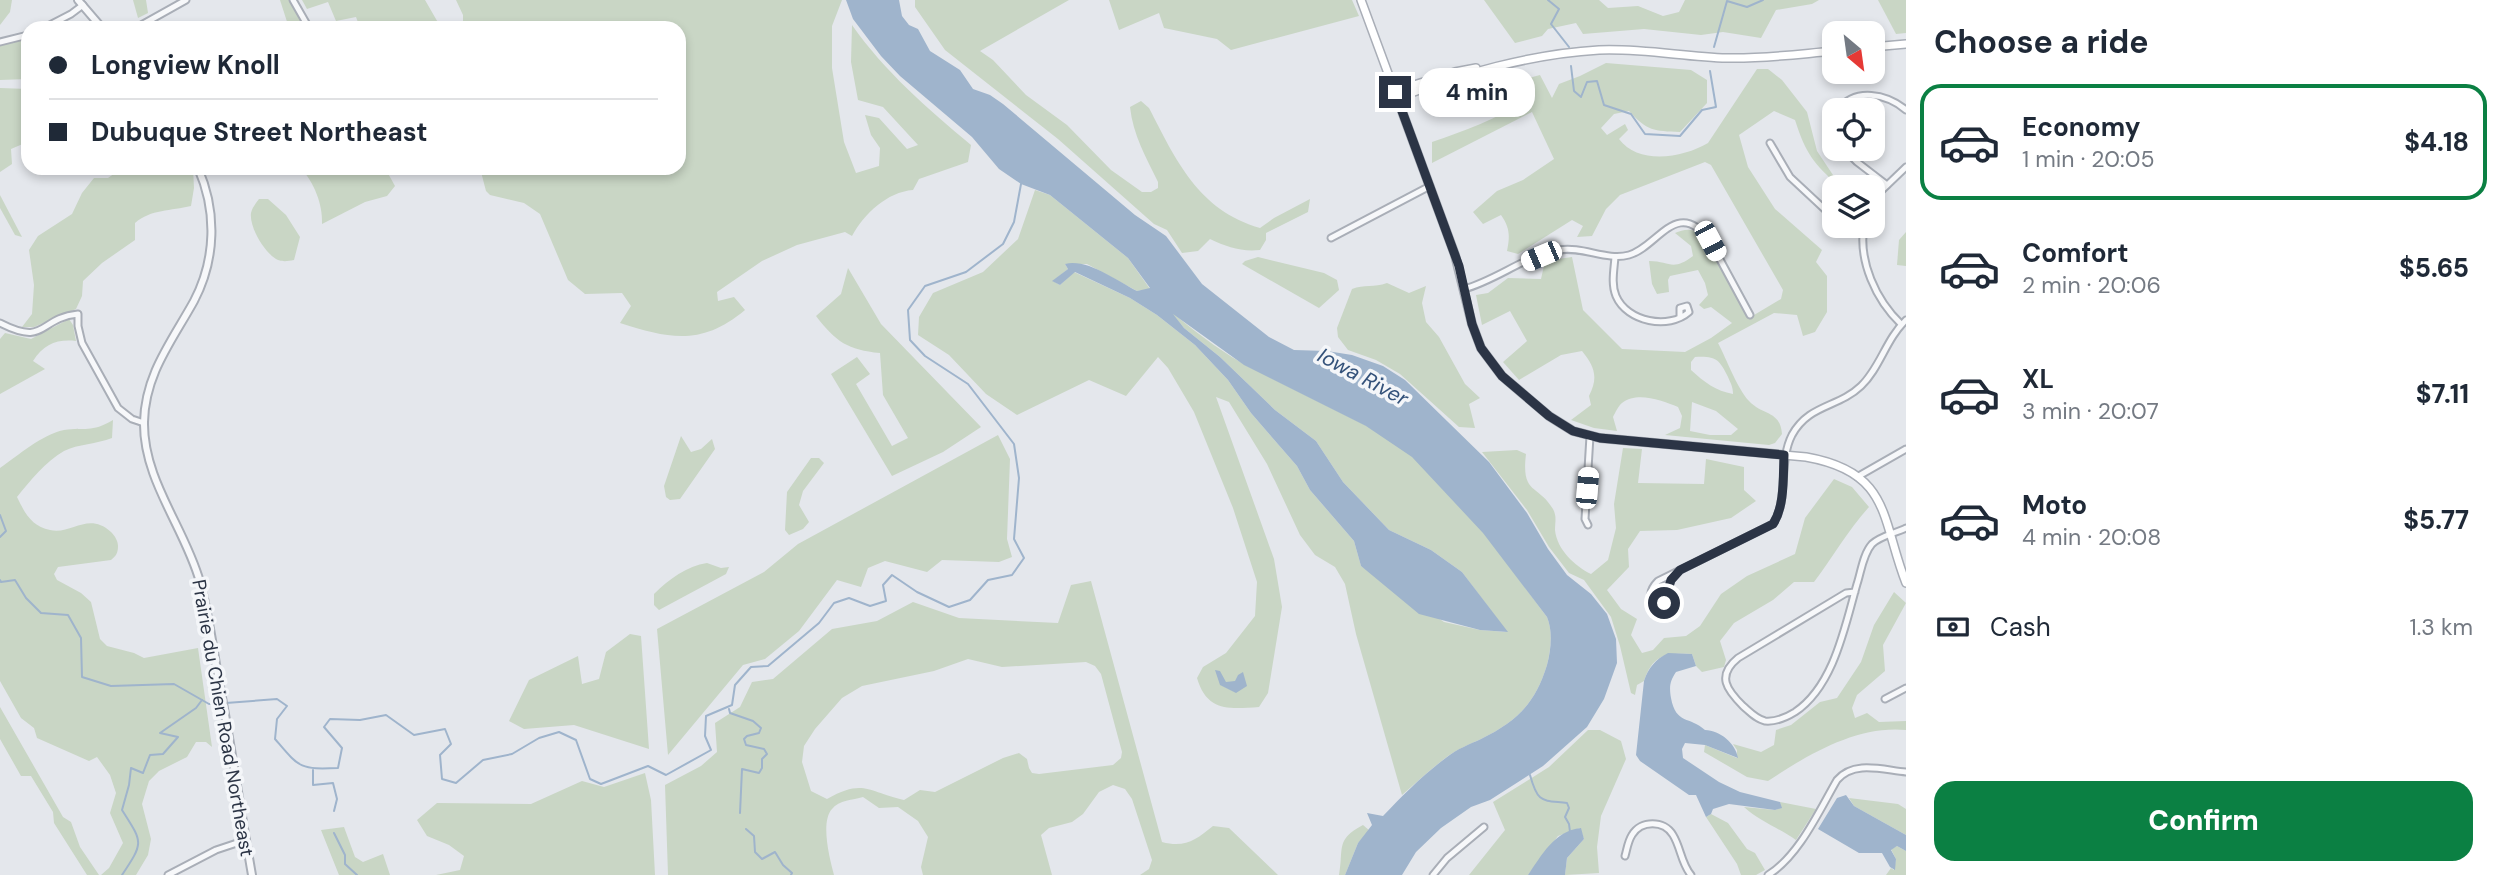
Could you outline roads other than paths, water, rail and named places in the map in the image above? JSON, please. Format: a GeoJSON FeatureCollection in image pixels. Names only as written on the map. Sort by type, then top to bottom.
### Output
{"type":"FeatureCollection","features":[{"type":"Feature","properties":{"kind":"main road"},"geometry":{"type":"LineString","coordinates":[[1361,0],[1459,266],[1476,336],[1496,370],[1555,421],[1573,431],[1590,436],[1829,462],[1857,477],[1878,500],[1887,518],[1906,583]]}},
{"type":"Feature","properties":{"kind":"main road"},"geometry":{"type":"LineString","coordinates":[[1885,46],[1906,44]]}},
{"type":"Feature","properties":{"kind":"main road"},"geometry":{"type":"LineString","coordinates":[[1396,95],[1501,65],[1600,50],[1745,58],[1822,52]]}},
{"type":"Feature","properties":{"kind":"street"},"geometry":{"type":"LineString","coordinates":[[148,21],[186,0]]}},
{"type":"Feature","properties":{"kind":"street"},"geometry":{"type":"LineString","coordinates":[[293,0],[305,21]]}},
{"type":"Feature","properties":{"kind":"street"},"geometry":{"type":"LineString","coordinates":[[58,21],[71,14],[81,2],[96,21]]}},
{"type":"Feature","properties":{"kind":"street"},"geometry":{"type":"LineString","coordinates":[[0,42],[21,37]]}},
{"type":"Feature","properties":{"kind":"street"},"geometry":{"type":"LineString","coordinates":[[1850,98],[1862,95],[1885,98]]}},
{"type":"Feature","properties":{"kind":"street"},"geometry":{"type":"LineString","coordinates":[[1885,98],[1906,110]]}},
{"type":"Feature","properties":{"kind":"street"},"geometry":{"type":"LineString","coordinates":[[1770,143],[1790,177],[1822,207]]}},
{"type":"Feature","properties":{"kind":"street"},"geometry":{"type":"LineString","coordinates":[[1856,161],[1887,185]]}},
{"type":"Feature","properties":{"kind":"street"},"geometry":{"type":"LineString","coordinates":[[1885,187],[1906,167]]}},
{"type":"Feature","properties":{"kind":"street","name":"Prairie du Chien Road Northeast"},"geometry":{"type":"LineString","coordinates":[[200,175],[212,218],[209,261],[193,302],[155,370],[148,391],[144,423],[148,456],[155,478],[186,542],[200,582],[252,875]]}},
{"type":"Feature","properties":{"kind":"street"},"geometry":{"type":"LineString","coordinates":[[1331,238],[1430,186]]}},
{"type":"Feature","properties":{"kind":"street"},"geometry":{"type":"LineString","coordinates":[[1464,289],[1561,250],[1580,250],[1615,257],[1638,251],[1670,226],[1680,224],[1697,228],[1710,241],[1750,315]]}},
{"type":"Feature","properties":{"kind":"street"},"geometry":{"type":"LineString","coordinates":[[1680,570],[1671,580],[1664,603],[1654,603],[1650,594],[1658,581],[1680,570],[1773,524],[1780,503],[1784,455],[1797,427],[1809,414],[1841,400],[1861,386],[1888,341],[1904,322],[1887,309],[1870,276],[1864,254],[1864,238]]}},
{"type":"Feature","properties":{"kind":"street"},"geometry":{"type":"LineString","coordinates":[[1615,257],[1613,289],[1624,308],[1637,317],[1650,321],[1680,317]]}},
{"type":"Feature","properties":{"kind":"street"},"geometry":{"type":"LineString","coordinates":[[0,323],[30,334],[68,315],[78,314],[78,331],[82,343],[118,408],[132,419],[144,423]]}},
{"type":"Feature","properties":{"kind":"street"},"geometry":{"type":"LineString","coordinates":[[1588,525],[1585,519],[1590,436]]}},
{"type":"Feature","properties":{"kind":"street"},"geometry":{"type":"LineString","coordinates":[[1857,477],[1906,449]]}},
{"type":"Feature","properties":{"kind":"street"},"geometry":{"type":"LineString","coordinates":[[1855,592],[1846,593],[1729,666],[1727,686],[1731,694],[1754,717],[1764,721],[1775,720],[1788,716],[1805,704],[1826,677],[1855,592],[1870,547],[1879,539],[1906,528]]}},
{"type":"Feature","properties":{"kind":"street"},"geometry":{"type":"LineString","coordinates":[[1885,699],[1906,688]]}},
{"type":"Feature","properties":{"kind":"street"},"geometry":{"type":"LineString","coordinates":[[1768,875],[1790,856],[1837,780],[1845,772],[1863,767],[1906,772]]}},
{"type":"Feature","properties":{"kind":"street"},"geometry":{"type":"LineString","coordinates":[[1625,856],[1630,838],[1636,830],[1645,825],[1660,825],[1672,834],[1683,863],[1691,875]]}},
{"type":"Feature","properties":{"kind":"street"},"geometry":{"type":"LineString","coordinates":[[1433,875],[1447,858],[1484,827]]}},
{"type":"Feature","properties":{"kind":"street"},"geometry":{"type":"LineString","coordinates":[[168,875],[216,850],[246,840]]}},
{"type":"Feature","properties":{"kind":"water","name":"Iowa River"},"geometry":{"type":"Polygon","coordinates":[[[846,0],[899,0],[902,16],[909,25],[918,29],[930,51],[960,70],[973,89],[990,95],[1003,104],[1135,215],[1166,236],[1202,284],[1269,337],[1294,350],[1352,355],[1383,366],[1405,380],[1489,462],[1527,513],[1567,575],[1591,594],[1607,614],[1616,639],[1617,663],[1604,699],[1587,727],[1543,766],[1490,800],[1471,807],[1441,828],[1416,852],[1402,875],[1345,875],[1358,843],[1372,825],[1367,813],[1383,816],[1438,764],[1505,725],[1523,710],[1537,690],[1548,659],[1551,634],[1547,617],[1483,533],[1412,457],[1366,426],[1244,365],[1173,314],[1184,328],[1220,357],[1275,410],[1316,441],[1343,482],[1389,530],[1431,550],[1462,572],[1508,632],[1480,630],[1419,614],[1361,566],[1354,541],[1310,490],[1297,466],[1251,413],[1228,380],[1195,345],[1130,298],[1075,272],[1060,285],[1052,281],[1068,269],[1065,264],[1074,263],[1092,267],[1137,291],[1150,288],[1128,258],[1050,195],[1021,184],[999,169],[972,137],[900,76],[853,19],[846,0]]]}},
{"type":"Feature","properties":{"kind":"water"},"geometry":{"type":"Polygon","coordinates":[[[1668,653],[1692,654],[1696,666],[1676,672],[1672,678],[1670,694],[1676,712],[1726,739],[1738,758],[1705,745],[1685,743],[1682,749],[1683,758],[1719,782],[1740,792],[1780,802],[1782,808],[1775,810],[1729,804],[1713,809],[1706,817],[1696,795],[1689,795],[1640,761],[1636,755],[1644,681],[1653,664],[1668,653]]]}},
{"type":"Feature","properties":{"kind":"water"},"geometry":{"type":"Polygon","coordinates":[[[1215,670],[1220,671],[1226,682],[1235,681],[1243,672],[1247,686],[1236,693],[1220,685],[1215,670]]]}},
{"type":"Feature","properties":{"kind":"water"},"geometry":{"type":"Polygon","coordinates":[[[1846,795],[1854,806],[1906,835],[1906,851],[1897,846],[1891,850],[1896,859],[1895,870],[1890,867],[1882,853],[1859,853],[1818,829],[1837,798],[1846,795]]]}},
{"type":"Feature","properties":{"kind":"water"},"geometry":{"type":"Polygon","coordinates":[[[1581,828],[1584,839],[1567,858],[1565,875],[1528,875],[1556,839],[1581,828]]]}},
{"type":"Feature","properties":{"kind":"waterway"},"geometry":{"type":"LineString","coordinates":[[1548,0],[1559,9],[1551,24],[1569,47]]}},
{"type":"Feature","properties":{"kind":"waterway"},"geometry":{"type":"LineString","coordinates":[[1714,47],[1727,1],[1747,7],[1763,0]]}},
{"type":"Feature","properties":{"kind":"waterway"},"geometry":{"type":"LineString","coordinates":[[1571,66],[1574,91],[1581,97],[1587,82],[1597,81],[1604,105],[1631,114],[1645,134],[1680,136],[1702,110],[1716,107],[1710,71]]}},
{"type":"Feature","properties":{"kind":"waterway"},"geometry":{"type":"LineString","coordinates":[[226,703],[277,699],[287,706],[277,719],[275,739],[289,756],[307,767],[338,768],[342,748],[324,727],[330,719],[360,720],[386,715],[414,735],[445,729],[451,744],[440,755],[442,779],[456,783],[483,760],[512,754],[539,738],[559,732],[576,740],[590,779],[601,784],[648,766],[666,775],[711,750],[705,736],[706,716],[732,705],[735,685],[751,667],[768,666],[819,623],[834,603],[849,598],[870,606],[886,601],[883,585],[892,575],[917,592],[949,607],[970,600],[988,580],[1012,575],[1024,558],[1014,539],[1019,478],[1014,444],[968,384],[925,356],[910,340],[908,310],[925,286],[966,272],[1003,244],[1014,222],[1021,184]]}},
{"type":"Feature","properties":{"kind":"waterway"},"geometry":{"type":"LineString","coordinates":[[0,515],[6,531],[0,537]]}},
{"type":"Feature","properties":{"kind":"waterway"},"geometry":{"type":"LineString","coordinates":[[0,580],[15,580],[26,598],[41,613],[68,615],[81,638],[82,677],[111,686],[174,684],[209,704],[221,703]]}},
{"type":"Feature","properties":{"kind":"waterway"},"geometry":{"type":"LineString","coordinates":[[122,875],[134,856],[138,842],[134,829],[122,810],[131,768],[143,773],[150,755],[163,754],[178,737],[160,733],[196,708],[202,700]]}},
{"type":"Feature","properties":{"kind":"waterway"},"geometry":{"type":"LineString","coordinates":[[729,709],[730,713],[753,721],[761,728],[759,733],[744,739],[746,745],[764,749],[767,754],[762,759],[759,773],[742,769],[740,813]]}},
{"type":"Feature","properties":{"kind":"waterway"},"geometry":{"type":"LineString","coordinates":[[313,770],[313,785],[333,783],[337,799],[334,811]]}},
{"type":"Feature","properties":{"kind":"waterway"},"geometry":{"type":"LineString","coordinates":[[1530,775],[1542,799],[1567,803],[1569,808],[1565,817],[1570,832]]}},
{"type":"Feature","properties":{"kind":"waterway"},"geometry":{"type":"LineString","coordinates":[[746,829],[754,836],[755,852],[762,859],[775,852],[791,875]]}},
{"type":"Feature","properties":{"kind":"waterway"},"geometry":{"type":"LineString","coordinates":[[334,833],[345,855],[345,864],[357,875]]}}]}
